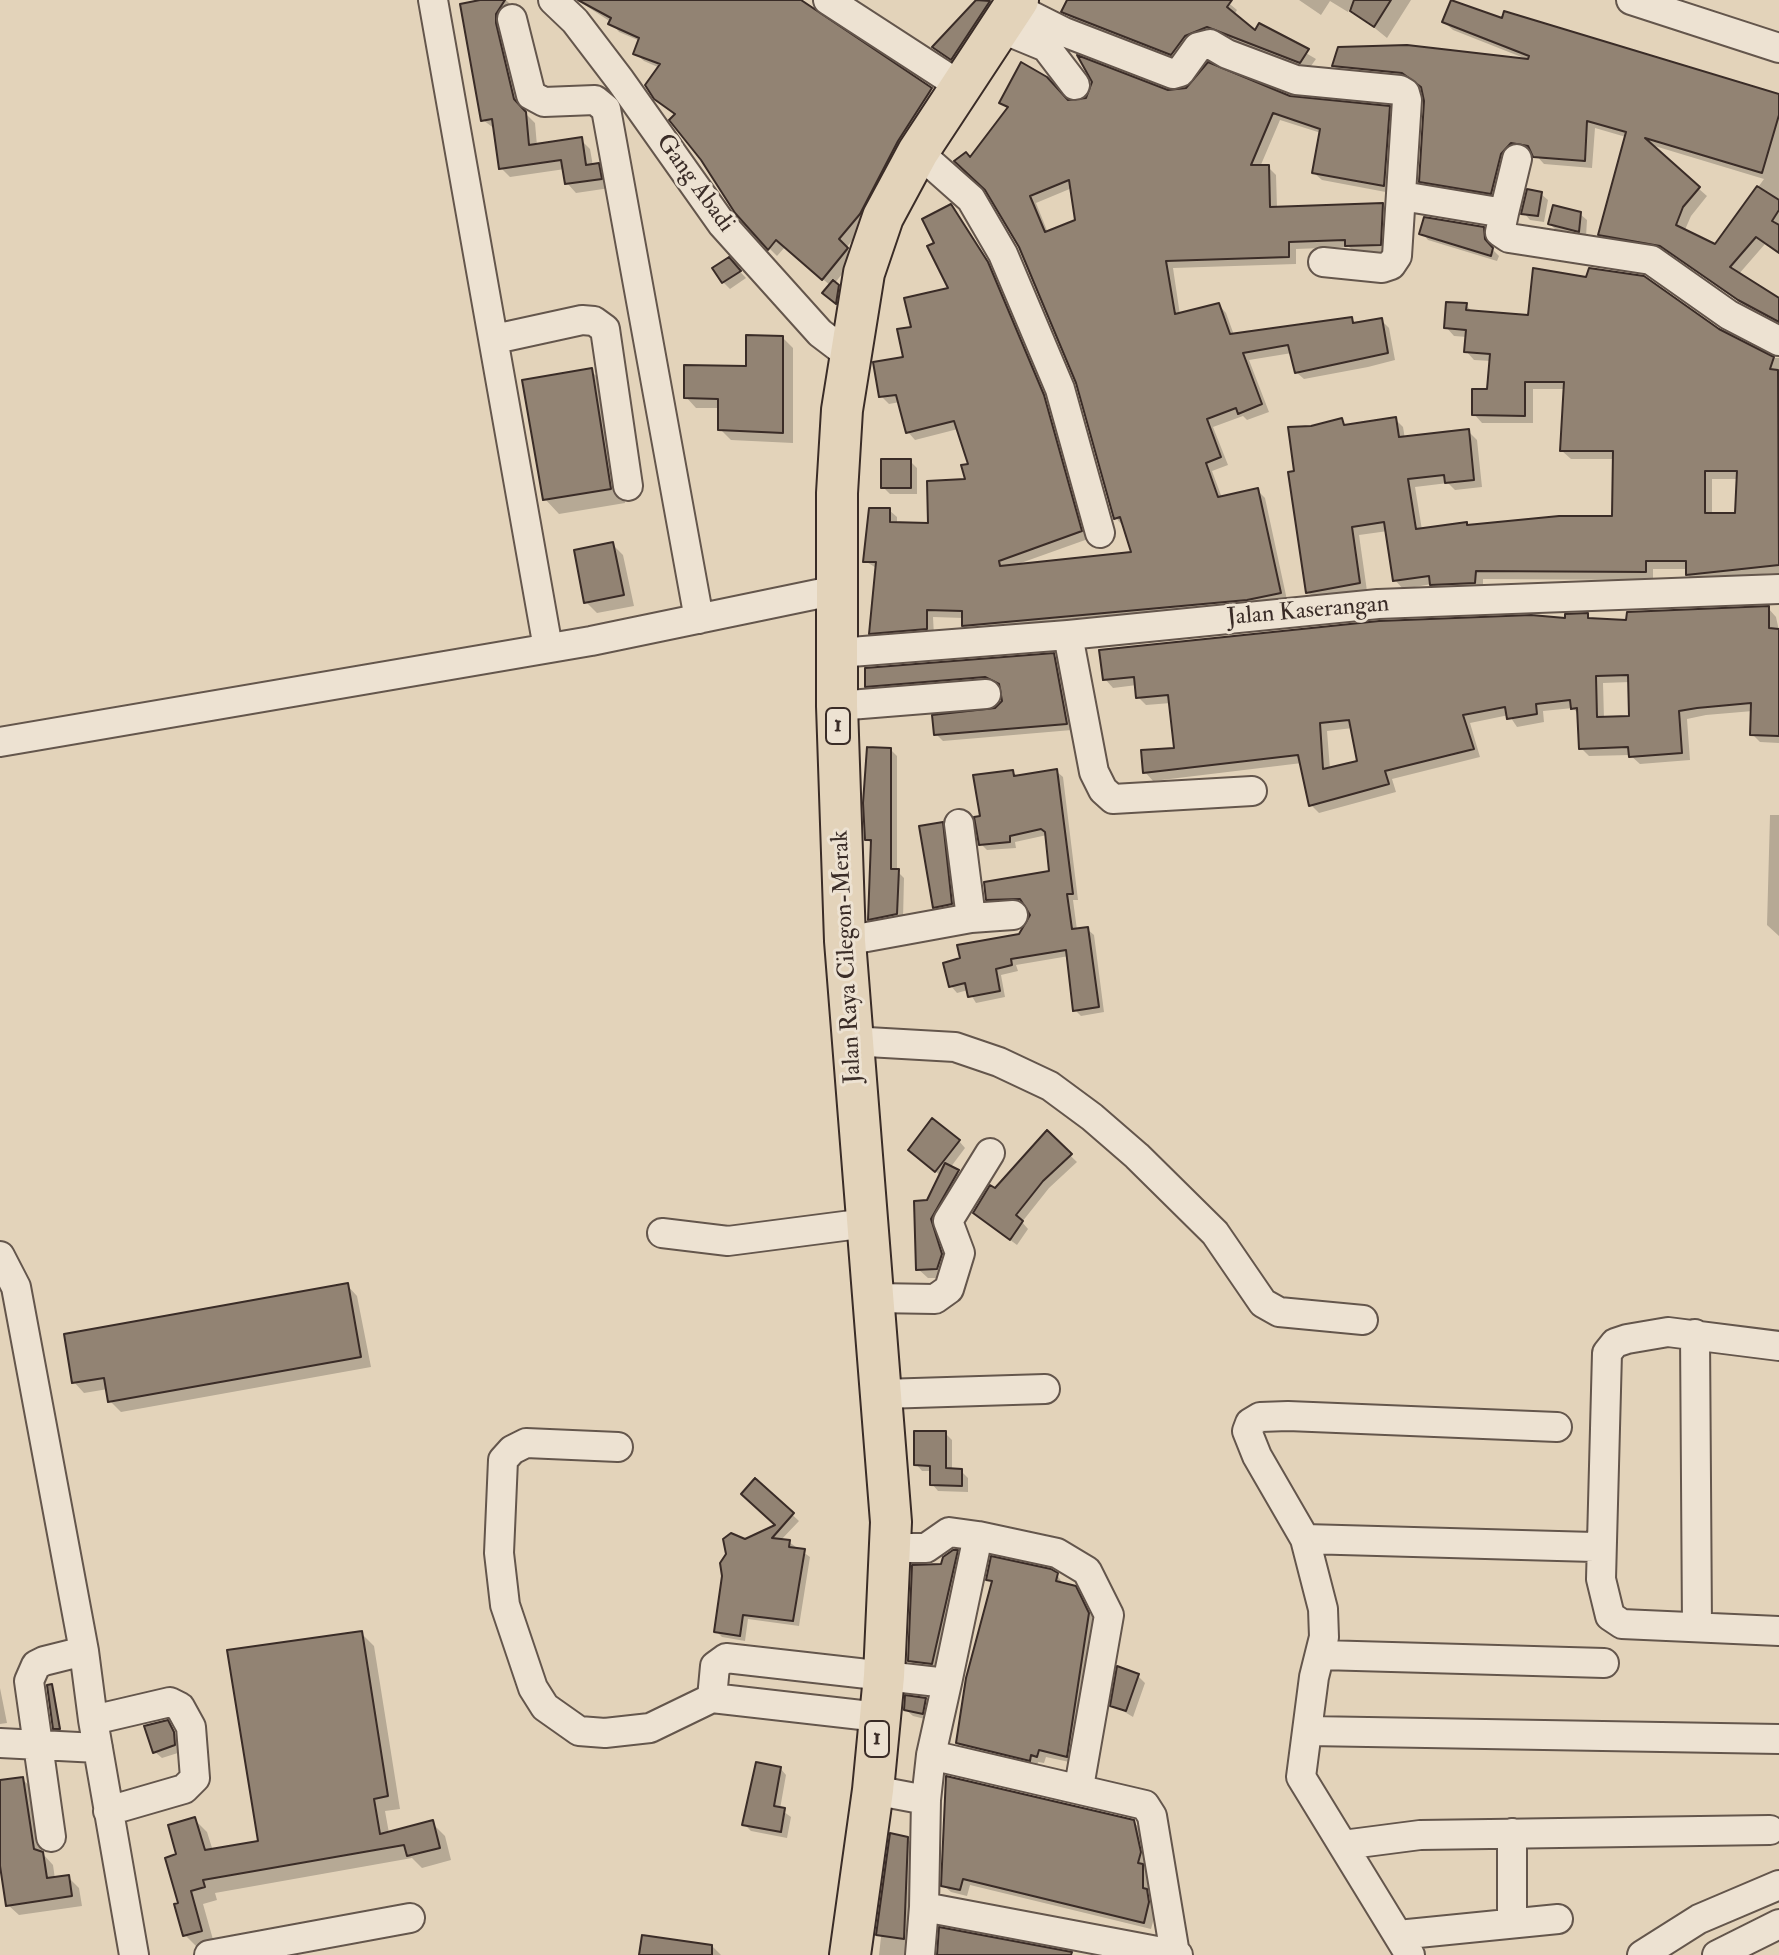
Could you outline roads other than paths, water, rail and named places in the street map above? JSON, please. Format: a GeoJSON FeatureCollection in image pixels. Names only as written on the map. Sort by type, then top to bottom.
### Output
{"type":"FeatureCollection","features":[{"type":"Feature","properties":{"kind":"highway","name":"Jalan Raya Cilegon-Merak"},"geometry":{"type":"LineString","coordinates":[[850,1955],[873,1790],[884,1676],[891,1521],[875,1298],[850,1041],[837,706],[837,493],[849,355],[864,273],[883,217],[918,152],[1011,12]]}},
{"type":"Feature","properties":{"kind":"street"},"geometry":{"type":"LineString","coordinates":[[433,0],[548,648]]}},
{"type":"Feature","properties":{"kind":"street","name":"Gang Abadi"},"geometry":{"type":"LineString","coordinates":[[553,0],[575,21],[620,80],[722,224],[820,333],[849,355]]}},
{"type":"Feature","properties":{"kind":"street"},"geometry":{"type":"LineString","coordinates":[[828,0],[962,87]]}},
{"type":"Feature","properties":{"kind":"street"},"geometry":{"type":"LineString","coordinates":[[1631,0],[1779,48]]}},
{"type":"Feature","properties":{"kind":"street"},"geometry":{"type":"LineString","coordinates":[[1011,12],[1046,47],[1075,85]]}},
{"type":"Feature","properties":{"kind":"street"},"geometry":{"type":"LineString","coordinates":[[1011,12],[1173,74],[1180,72],[1198,47],[1210,44],[1227,54],[1296,80],[1400,90],[1407,100],[1397,256],[1391,265],[1323,262]]}},
{"type":"Feature","properties":{"kind":"street"},"geometry":{"type":"LineString","coordinates":[[512,19],[531,95],[544,102],[595,100],[606,109],[699,619]]}},
{"type":"Feature","properties":{"kind":"street"},"geometry":{"type":"LineString","coordinates":[[918,152],[971,199],[1003,254],[1060,389],[1100,533]]}},
{"type":"Feature","properties":{"kind":"street"},"geometry":{"type":"LineString","coordinates":[[1517,159],[1500,232],[1504,237],[1651,260],[1729,315],[1779,341]]}},
{"type":"Feature","properties":{"kind":"street"},"geometry":{"type":"LineString","coordinates":[[1402,196],[1504,213]]}},
{"type":"Feature","properties":{"kind":"street"},"geometry":{"type":"LineString","coordinates":[[495,339],[582,320],[594,321],[605,329],[628,486]]}},
{"type":"Feature","properties":{"kind":"street","name":"Jalan Kaserangan"},"geometry":{"type":"LineString","coordinates":[[838,653],[1068,635],[1378,604],[1779,589]]}},
{"type":"Feature","properties":{"kind":"street"},"geometry":{"type":"LineString","coordinates":[[0,742],[548,648],[837,590]]}},
{"type":"Feature","properties":{"kind":"street"},"geometry":{"type":"LineString","coordinates":[[1068,635],[1094,772],[1103,790],[1113,799],[1252,791]]}},
{"type":"Feature","properties":{"kind":"street"},"geometry":{"type":"LineString","coordinates":[[837,706],[986,694]]}},
{"type":"Feature","properties":{"kind":"street"},"geometry":{"type":"LineString","coordinates":[[959,824],[971,918]]}},
{"type":"Feature","properties":{"kind":"street"},"geometry":{"type":"LineString","coordinates":[[845,941],[971,918],[1013,915]]}},
{"type":"Feature","properties":{"kind":"street"},"geometry":{"type":"LineString","coordinates":[[850,1041],[955,1047],[1050,1086],[1103,1127],[1215,1233],[1242,1274],[1270,1308],[1321,1318],[1363,1320]]}},
{"type":"Feature","properties":{"kind":"street"},"geometry":{"type":"LineString","coordinates":[[875,1298],[935,1299],[949,1289],[960,1253],[948,1221],[990,1153]]}},
{"type":"Feature","properties":{"kind":"street"},"geometry":{"type":"LineString","coordinates":[[662,1233],[728,1241],[867,1223]]}},
{"type":"Feature","properties":{"kind":"street"},"geometry":{"type":"LineString","coordinates":[[0,1256],[16,1287],[84,1651],[134,1955]]}},
{"type":"Feature","properties":{"kind":"street"},"geometry":{"type":"LineString","coordinates":[[1779,1346],[1668,1332],[1615,1343],[1607,1353],[1601,1579],[1610,1616],[1622,1624],[1779,1631]]}},
{"type":"Feature","properties":{"kind":"street"},"geometry":{"type":"LineString","coordinates":[[1695,1334],[1697,1627]]}},
{"type":"Feature","properties":{"kind":"street"},"geometry":{"type":"LineString","coordinates":[[882,1394],[1045,1389]]}},
{"type":"Feature","properties":{"kind":"street"},"geometry":{"type":"LineString","coordinates":[[1557,1427],[1260,1417],[1250,1423],[1247,1431],[1305,1539],[1323,1609],[1321,1655],[1314,1677],[1301,1777],[1404,1945],[1512,1923],[1558,1919]]}},
{"type":"Feature","properties":{"kind":"street"},"geometry":{"type":"LineString","coordinates":[[618,1447],[526,1443],[512,1450],[503,1460],[499,1553],[505,1605],[533,1688],[545,1707],[579,1731],[605,1733],[650,1728],[712,1698],[879,1717]]}},
{"type":"Feature","properties":{"kind":"street"},"geometry":{"type":"LineString","coordinates":[[891,1521],[926,1548],[949,1532],[978,1536],[1057,1553],[1087,1571],[1109,1615],[1079,1787]]}},
{"type":"Feature","properties":{"kind":"street"},"geometry":{"type":"LineString","coordinates":[[920,1955],[926,1800],[931,1755],[978,1536]]}},
{"type":"Feature","properties":{"kind":"street"},"geometry":{"type":"LineString","coordinates":[[1305,1539],[1594,1547]]}},
{"type":"Feature","properties":{"kind":"street"},"geometry":{"type":"LineString","coordinates":[[51,1837],[31,1673],[44,1661],[84,1651]]}},
{"type":"Feature","properties":{"kind":"street"},"geometry":{"type":"LineString","coordinates":[[1321,1655],[1604,1663]]}},
{"type":"Feature","properties":{"kind":"street"},"geometry":{"type":"LineString","coordinates":[[712,1698],[715,1666],[726,1658],[947,1683]]}},
{"type":"Feature","properties":{"kind":"street"},"geometry":{"type":"LineString","coordinates":[[93,1720],[170,1702],[180,1707],[193,1738],[195,1778],[184,1789],[108,1811]]}},
{"type":"Feature","properties":{"kind":"street"},"geometry":{"type":"LineString","coordinates":[[1309,1731],[1779,1739]]}},
{"type":"Feature","properties":{"kind":"street"},"geometry":{"type":"LineString","coordinates":[[0,1743],[98,1748]]}},
{"type":"Feature","properties":{"kind":"street"},"geometry":{"type":"LineString","coordinates":[[924,1907],[1176,1955],[1152,1816],[1145,1805],[1079,1787],[931,1755]]}},
{"type":"Feature","properties":{"kind":"street"},"geometry":{"type":"LineString","coordinates":[[873,1790],[926,1800]]}},
{"type":"Feature","properties":{"kind":"street"},"geometry":{"type":"LineString","coordinates":[[1343,1845],[1420,1835],[1770,1830]]}},
{"type":"Feature","properties":{"kind":"street"},"geometry":{"type":"LineString","coordinates":[[1512,1833],[1512,1923]]}},
{"type":"Feature","properties":{"kind":"street"},"geometry":{"type":"LineString","coordinates":[[1642,1955],[1699,1919],[1779,1885]]}},
{"type":"Feature","properties":{"kind":"street"},"geometry":{"type":"LineString","coordinates":[[1717,1955],[1766,1938],[1737,1902]]}},
{"type":"Feature","properties":{"kind":"street"},"geometry":{"type":"LineString","coordinates":[[209,1955],[410,1918]]}}]}
